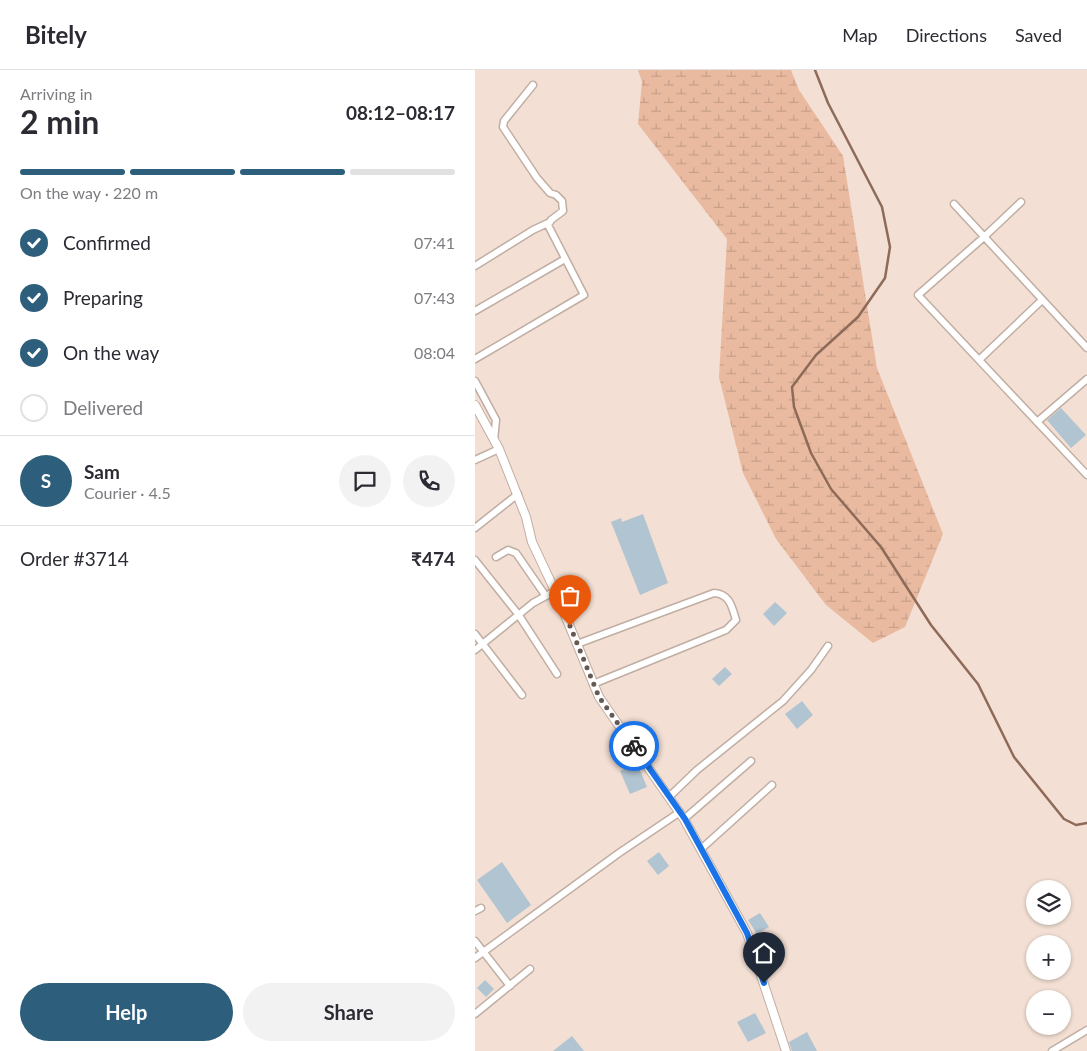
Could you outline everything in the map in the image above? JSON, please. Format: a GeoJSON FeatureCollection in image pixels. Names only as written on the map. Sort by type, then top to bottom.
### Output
{"type":"FeatureCollection","features":[{"type":"Feature","properties":{"kind":"street"},"geometry":{"type":"LineString","coordinates":[[475,266],[533,230],[550,222],[563,211],[562,201],[556,195],[550,193],[537,178],[503,127],[504,121],[533,84]]}},
{"type":"Feature","properties":{"kind":"street"},"geometry":{"type":"LineString","coordinates":[[1021,202],[918,295],[1087,475]]}},
{"type":"Feature","properties":{"kind":"street"},"geometry":{"type":"LineString","coordinates":[[953,204],[1087,348]]}},
{"type":"Feature","properties":{"kind":"street"},"geometry":{"type":"LineString","coordinates":[[475,359],[584,295],[548,225],[550,222]]}},
{"type":"Feature","properties":{"kind":"street"},"geometry":{"type":"LineString","coordinates":[[475,311],[565,259]]}},
{"type":"Feature","properties":{"kind":"street"},"geometry":{"type":"LineString","coordinates":[[979,360],[1042,300]]}},
{"type":"Feature","properties":{"kind":"street"},"geometry":{"type":"LineString","coordinates":[[1037,422],[1087,379]]}},
{"type":"Feature","properties":{"kind":"street"},"geometry":{"type":"LineString","coordinates":[[475,381],[496,420],[494,440]]}},
{"type":"Feature","properties":{"kind":"street"},"geometry":{"type":"LineString","coordinates":[[475,404],[499,449],[517,494],[532,542],[555,591],[599,697],[682,816],[747,933],[786,1051]]}},
{"type":"Feature","properties":{"kind":"street"},"geometry":{"type":"LineString","coordinates":[[475,421],[483,418]]}},
{"type":"Feature","properties":{"kind":"street"},"geometry":{"type":"LineString","coordinates":[[475,460],[499,449]]}},
{"type":"Feature","properties":{"kind":"street"},"geometry":{"type":"LineString","coordinates":[[475,528],[517,494]]}},
{"type":"Feature","properties":{"kind":"street"},"geometry":{"type":"LineString","coordinates":[[496,557],[508,550],[516,553],[545,595]]}},
{"type":"Feature","properties":{"kind":"street"},"geometry":{"type":"LineString","coordinates":[[475,560],[519,614],[557,674]]}},
{"type":"Feature","properties":{"kind":"street"},"geometry":{"type":"LineString","coordinates":[[475,650],[519,614],[545,595],[555,591]]}},
{"type":"Feature","properties":{"kind":"street"},"geometry":{"type":"LineString","coordinates":[[577,644],[714,593],[723,593],[729,599],[736,620],[726,630],[593,684]]}},
{"type":"Feature","properties":{"kind":"street"},"geometry":{"type":"LineString","coordinates":[[475,634],[522,695]]}},
{"type":"Feature","properties":{"kind":"street"},"geometry":{"type":"LineString","coordinates":[[669,797],[697,770],[783,701],[811,670],[828,646]]}},
{"type":"Feature","properties":{"kind":"street"},"geometry":{"type":"LineString","coordinates":[[475,958],[619,853],[682,816],[751,761]]}},
{"type":"Feature","properties":{"kind":"street"},"geometry":{"type":"LineString","coordinates":[[701,849],[772,785]]}},
{"type":"Feature","properties":{"kind":"street"},"geometry":{"type":"LineString","coordinates":[[475,941],[510,986]]}},
{"type":"Feature","properties":{"kind":"street"},"geometry":{"type":"LineString","coordinates":[[475,1014],[530,969]]}},
{"type":"Feature","properties":{"kind":"street"},"geometry":{"type":"LineString","coordinates":[[1052,1051],[1087,1030]]}},
{"type":"Feature","properties":{"kind":"green space"},"geometry":{"type":"Polygon","coordinates":[[[638,70],[791,70],[799,90],[843,156],[877,368],[943,534],[905,627],[873,643],[826,605],[776,539],[743,473],[719,377],[727,239],[638,124],[642,82],[638,70]]]}},
{"type":"Feature","properties":{"kind":"building"},"geometry":{"type":"Polygon","coordinates":[[[1061,408],[1086,435],[1071,448],[1047,420],[1061,408]]]}},
{"type":"Feature","properties":{"kind":"building"},"geometry":{"type":"Polygon","coordinates":[[[643,514],[668,583],[640,595],[611,522],[621,518],[622,522],[643,514]]]}},
{"type":"Feature","properties":{"kind":"building"},"geometry":{"type":"Polygon","coordinates":[[[775,602],[787,613],[774,626],[763,614],[775,602]]]}},
{"type":"Feature","properties":{"kind":"building"},"geometry":{"type":"Polygon","coordinates":[[[725,667],[732,674],[719,686],[712,679],[725,667]]]}},
{"type":"Feature","properties":{"kind":"building"},"geometry":{"type":"Polygon","coordinates":[[[802,701],[813,715],[797,729],[785,714],[802,701]]]}},
{"type":"Feature","properties":{"kind":"building"},"geometry":{"type":"Polygon","coordinates":[[[637,763],[647,787],[630,794],[620,771],[637,763]]]}},
{"type":"Feature","properties":{"kind":"building"},"geometry":{"type":"Polygon","coordinates":[[[659,852],[669,866],[658,875],[647,861],[659,852]]]}},
{"type":"Feature","properties":{"kind":"building"},"geometry":{"type":"Polygon","coordinates":[[[502,862],[531,905],[507,923],[477,880],[502,862]]]}},
{"type":"Feature","properties":{"kind":"building"},"geometry":{"type":"Polygon","coordinates":[[[760,913],[769,927],[757,934],[748,920],[760,913]]]}},
{"type":"Feature","properties":{"kind":"building"},"geometry":{"type":"Polygon","coordinates":[[[485,980],[494,989],[486,997],[477,988],[485,980]]]}},
{"type":"Feature","properties":{"kind":"building"},"geometry":{"type":"Polygon","coordinates":[[[755,1013],[766,1033],[748,1042],[737,1022],[755,1013]]]}},
{"type":"Feature","properties":{"kind":"building"},"geometry":{"type":"Polygon","coordinates":[[[807,1032],[817,1051],[792,1051],[789,1042],[807,1032]]]}},
{"type":"Feature","properties":{"kind":"building"},"geometry":{"type":"Polygon","coordinates":[[[572,1036],[584,1051],[553,1051],[572,1036]]]}},
{"type":"Feature","properties":{"kind":"waterway"},"geometry":{"type":"LineString","coordinates":[[815,70],[828,103],[882,207],[890,247],[885,278],[858,317],[816,355],[792,387],[794,407],[811,453],[831,489],[881,547],[931,625],[978,684],[1014,757],[1064,819],[1076,825],[1087,823]]}},
{"type":"Feature","properties":{"kind":"way so far"},"geometry":{"type":"LineString","coordinates":[[570,626],[599,697],[634,746]]}},
{"type":"Feature","properties":{"kind":"route"},"geometry":{"type":"LineString","coordinates":[[634,746],[685,819],[747,933],[764,983]]}}]}
